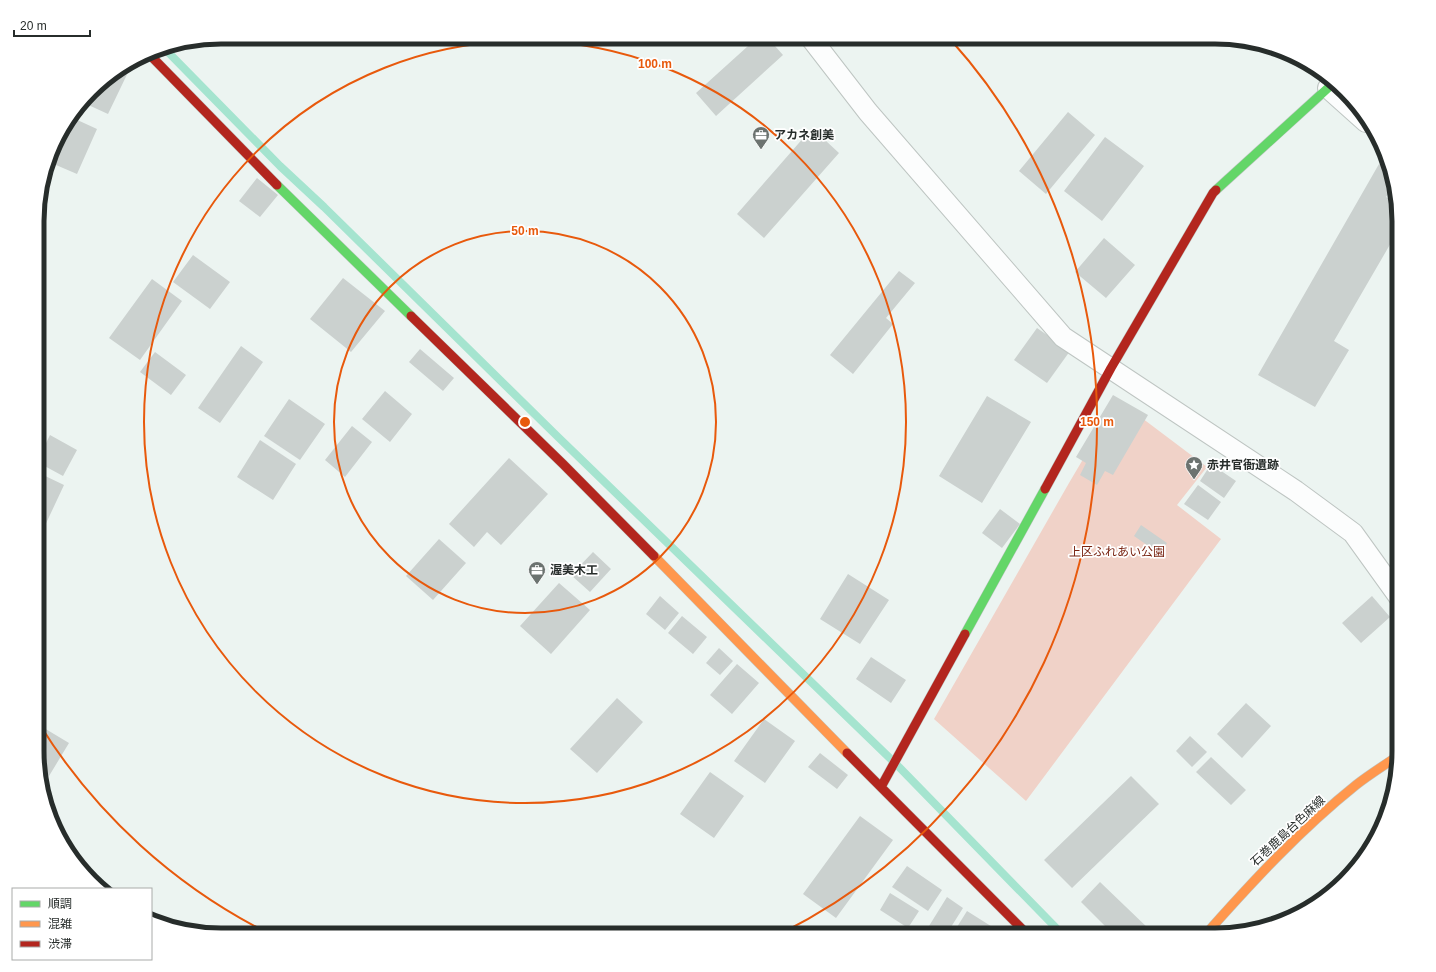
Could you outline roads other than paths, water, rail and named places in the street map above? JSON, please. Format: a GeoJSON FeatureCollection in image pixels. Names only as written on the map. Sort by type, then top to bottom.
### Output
{"type":"FeatureCollection","features":[{"type":"Feature","properties":{"kind":"street"},"geometry":{"type":"LineString","coordinates":[[815,44],[868,112],[1063,337],[1296,491],[1353,534],[1392,587]]}},
{"type":"Feature","properties":{"kind":"street"},"geometry":{"type":"LineString","coordinates":[[152,57],[281,189],[563,464],[880,788],[1021,928]]}},
{"type":"Feature","properties":{"kind":"street"},"geometry":{"type":"LineString","coordinates":[[880,788],[1111,368],[1213,193],[1330,86]]}},
{"type":"Feature","properties":{"kind":"street","name":"石巻鹿島台色麻線"},"geometry":{"type":"LineString","coordinates":[[1211,928],[1251,883],[1302,832],[1357,784],[1392,761]]}},
{"type":"Feature","properties":{"kind":"waterway"},"geometry":{"type":"LineString","coordinates":[[168,52],[280,166],[324,207],[557,436],[899,767],[1056,928]]}},
{"type":"Feature","properties":{"kind":"place","name":"アカネ創美"},"geometry":{"type":"Point","coordinates":[761,150]}},
{"type":"Feature","properties":{"kind":"place","name":"赤井官衙遺跡"},"geometry":{"type":"Point","coordinates":[1194,480]}},
{"type":"Feature","properties":{"kind":"place","name":"渥美木工"},"geometry":{"type":"Point","coordinates":[537,585]}},
{"type":"Feature","properties":{"kind":"park label","name":"上区ふれあい公園"},"geometry":{"type":"Point","coordinates":[1117,552]}}]}
